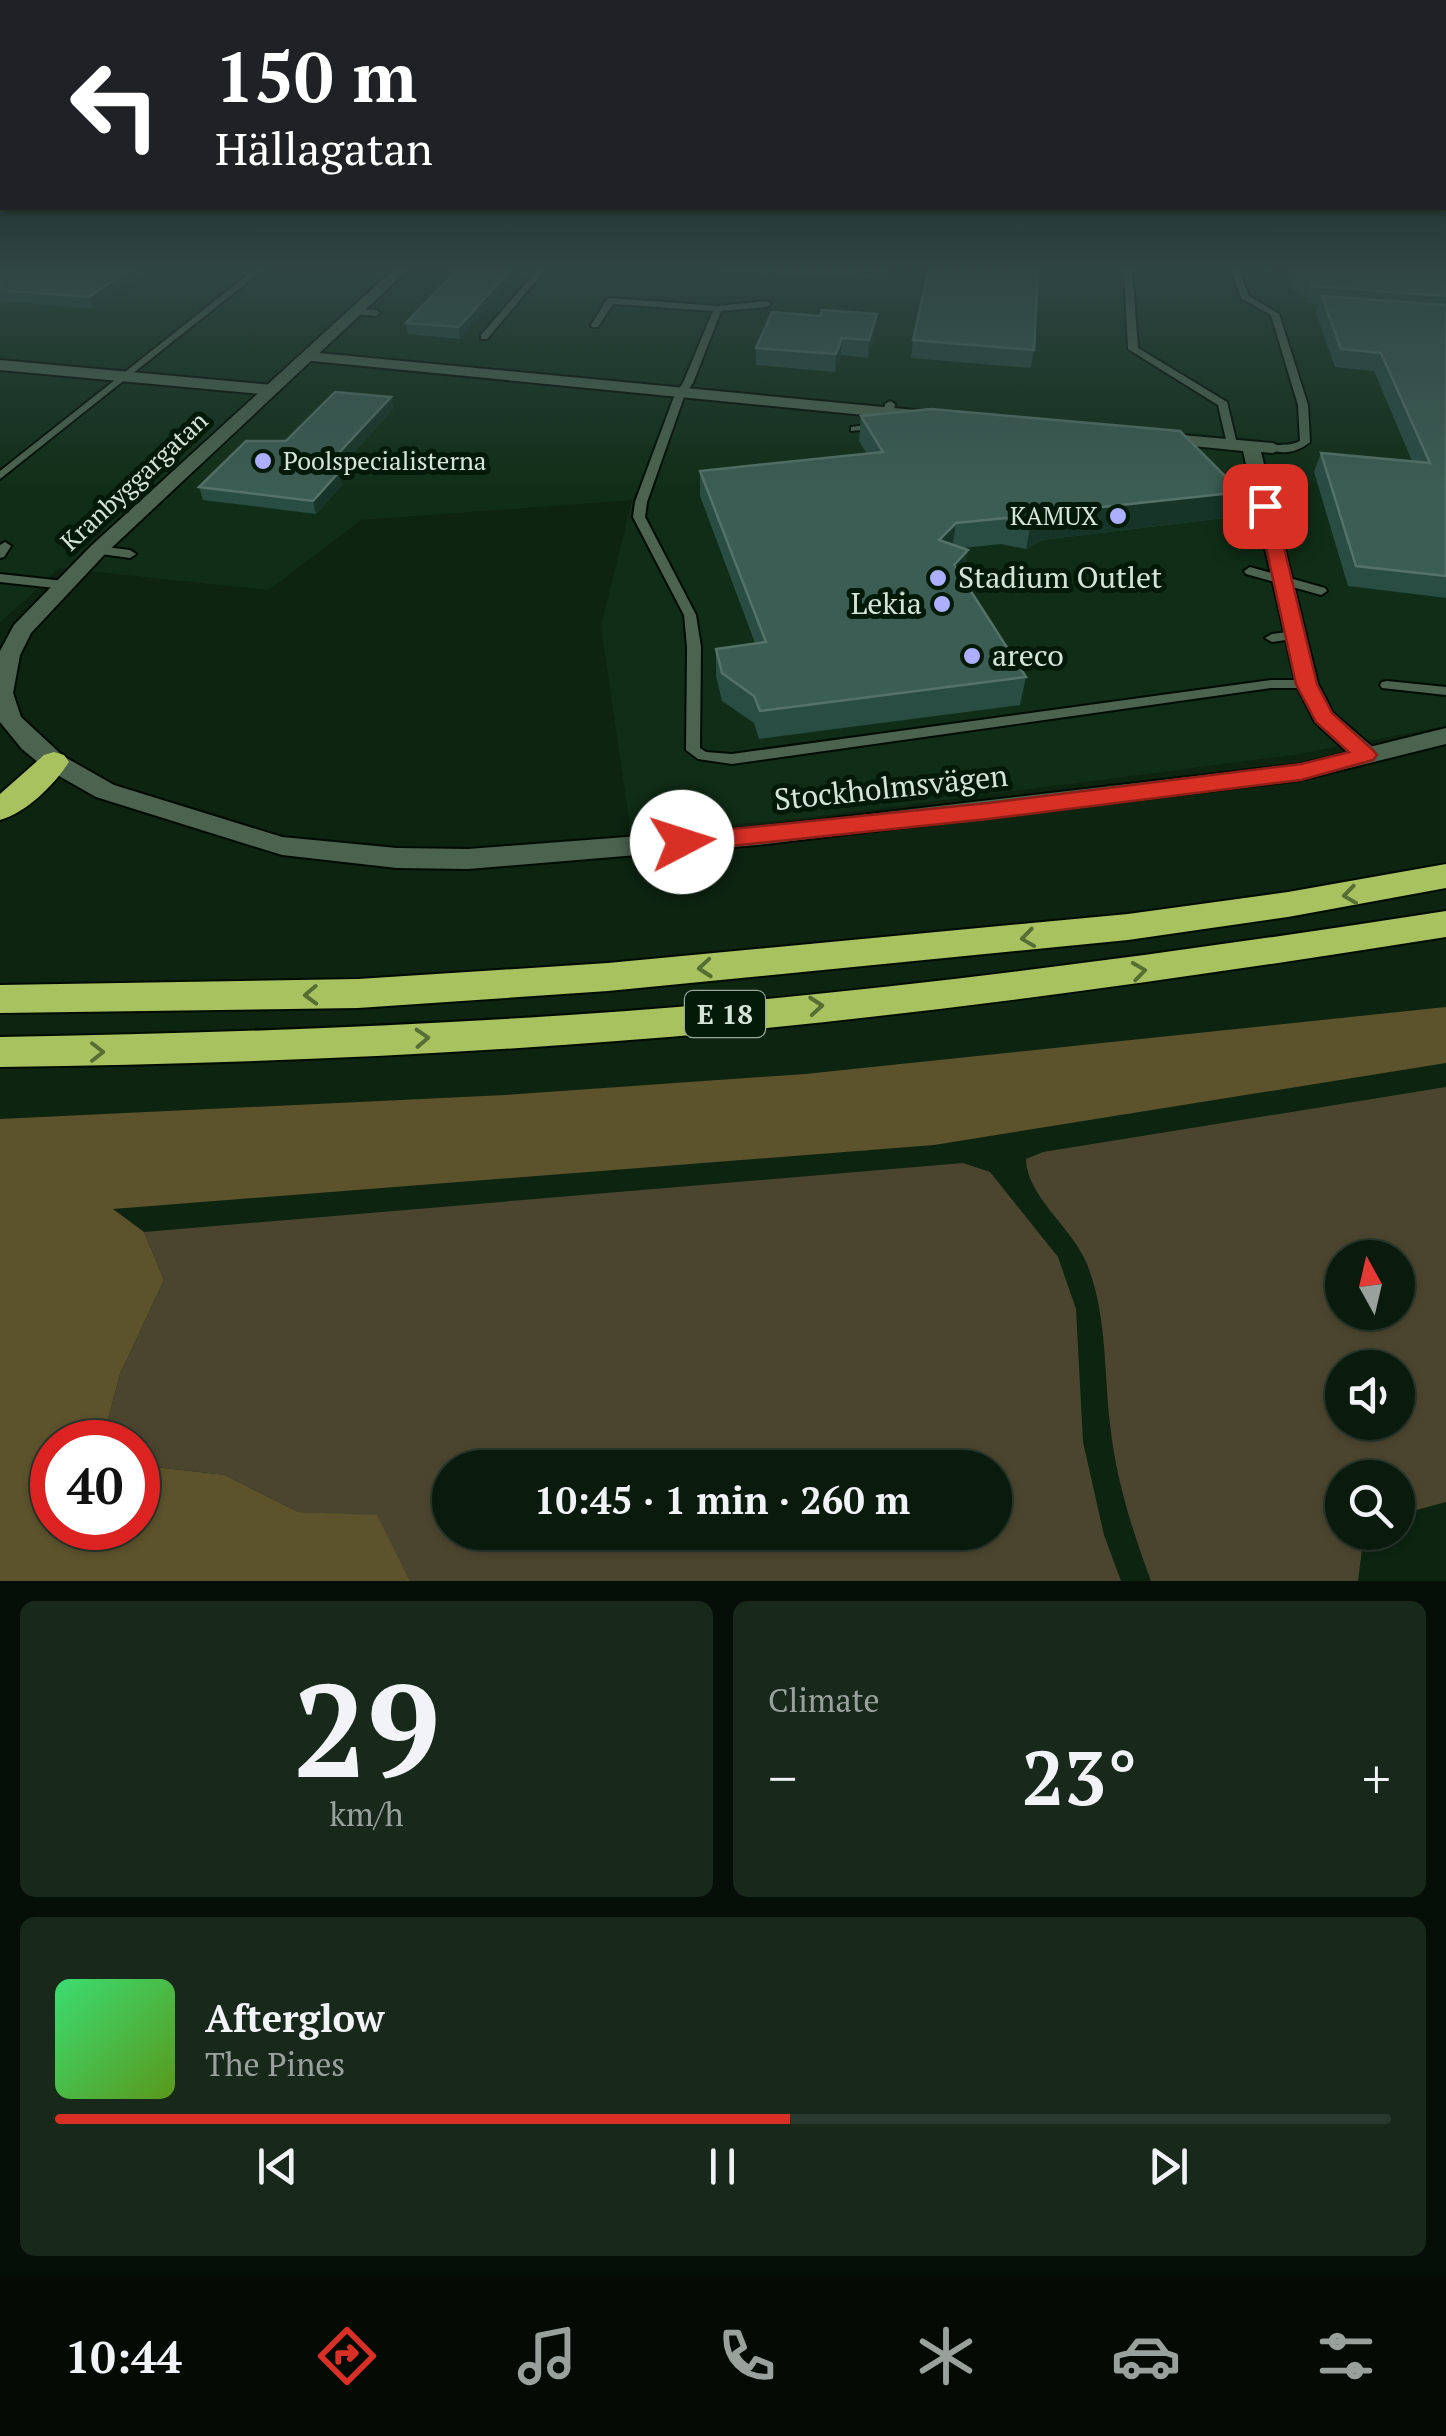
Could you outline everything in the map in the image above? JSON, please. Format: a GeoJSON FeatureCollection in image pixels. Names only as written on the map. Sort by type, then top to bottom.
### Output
{"type":"FeatureCollection","features":[{"type":"Feature","properties":{"kind":"highway"},"geometry":{"type":"LineString","coordinates":[[0,809],[33,785],[54,762]]}},
{"type":"Feature","properties":{"kind":"highway","name":"E 18"},"geometry":{"type":"LineString","coordinates":[[0,999],[182,999],[411,991],[735,965],[1002,942],[1371,892],[1446,876]]}},
{"type":"Feature","properties":{"kind":"highway","name":"E 18"},"geometry":{"type":"LineString","coordinates":[[0,1052],[135,1052],[536,1032],[1099,976],[1446,924]]}},
{"type":"Feature","properties":{"kind":"street","name":"Kranbyggargatan"},"geometry":{"type":"LineString","coordinates":[[54,762],[30,744],[10,719],[2,692],[9,654],[22,630],[98,550],[324,343]]}},
{"type":"Feature","properties":{"kind":"street"},"geometry":{"type":"LineString","coordinates":[[308,358],[459,367],[757,404],[829,403],[948,418]]}},
{"type":"Feature","properties":{"kind":"street"},"geometry":{"type":"LineString","coordinates":[[0,365],[272,390]]}},
{"type":"Feature","properties":{"kind":"street"},"geometry":{"type":"LineString","coordinates":[[1147,436],[1252,446],[1307,684],[1324,717],[1366,755]]}},
{"type":"Feature","properties":{"kind":"street","name":"Stockholmsvägen"},"geometry":{"type":"LineString","coordinates":[[54,762],[105,791],[282,846],[381,857],[468,859],[720,839],[1301,772],[1446,736]]}},
{"type":"Feature","properties":{"kind":"lane"},"geometry":{"type":"LineString","coordinates":[[0,476],[166,343]]}},
{"type":"Feature","properties":{"kind":"lane"},"geometry":{"type":"LineString","coordinates":[[704,343],[680,394],[639,517],[690,615],[694,647],[691,742],[703,756],[732,759],[1272,684],[1307,684]]}},
{"type":"Feature","properties":{"kind":"lane"},"geometry":{"type":"LineString","coordinates":[[1133,343],[1133,349],[1222,404],[1252,446],[1292,449],[1305,442],[1302,404],[1284,343]]}},
{"type":"Feature","properties":{"kind":"lane"},"geometry":{"type":"LineString","coordinates":[[854,430],[886,425],[889,409]]}},
{"type":"Feature","properties":{"kind":"lane"},"geometry":{"type":"LineString","coordinates":[[1239,538],[1272,535]]}},
{"type":"Feature","properties":{"kind":"lane"},"geometry":{"type":"LineString","coordinates":[[98,550],[130,554]]}},
{"type":"Feature","properties":{"kind":"lane"},"geometry":{"type":"LineString","coordinates":[[1250,571],[1321,591]]}},
{"type":"Feature","properties":{"kind":"lane"},"geometry":{"type":"LineString","coordinates":[[0,578],[64,585]]}},
{"type":"Feature","properties":{"kind":"lane"},"geometry":{"type":"LineString","coordinates":[[1272,638],[1296,635]]}},
{"type":"Feature","properties":{"kind":"lane"},"geometry":{"type":"LineString","coordinates":[[1386,685],[1446,691]]}},
{"type":"Feature","properties":{"kind":"shaded area"},"geometry":{"type":"Polygon","coordinates":[[[0,343],[1446,343],[1446,726],[1293,755],[797,819],[631,833],[601,626],[632,500],[361,520],[269,590],[59,568],[0,623],[0,343]]]}},
{"type":"Feature","properties":{"kind":"shaded area"},"geometry":{"type":"Polygon","coordinates":[[[1446,1007],[1446,1063],[934,1145],[113,1209],[144,1232],[164,1280],[120,1374],[108,1420],[30,1420],[30,1550],[160,1550],[160,1468],[225,1475],[298,1512],[377,1515],[410,1581],[0,1581],[0,1119],[505,1095],[805,1074],[1446,1007]]]}},
{"type":"Feature","properties":{"kind":"shaded area"},"geometry":{"type":"Polygon","coordinates":[[[1446,1087],[1446,1502],[1415,1510],[1415,1460],[1325,1460],[1325,1550],[1362,1550],[1358,1581],[1151,1581],[1116,1465],[1093,1283],[1080,1250],[1034,1186],[1026,1159],[1043,1152],[1446,1087]]]}},
{"type":"Feature","properties":{"kind":"shaded area"},"geometry":{"type":"Polygon","coordinates":[[[963,1163],[990,1172],[1058,1257],[1076,1309],[1083,1442],[1104,1535],[1121,1581],[410,1581],[377,1516],[298,1512],[225,1475],[160,1468],[160,1420],[108,1420],[120,1374],[164,1280],[144,1232],[963,1163]]]}},
{"type":"Feature","properties":{"kind":"building"},"geometry":{"type":"Polygon","coordinates":[[[758,343],[840,343],[836,354],[756,348],[758,343]]]}},
{"type":"Feature","properties":{"kind":"building"},"geometry":{"type":"Polygon","coordinates":[[[947,343],[1034,343],[1034,350],[947,343]]]}},
{"type":"Feature","properties":{"kind":"building"},"geometry":{"type":"Polygon","coordinates":[[[1339,343],[1446,343],[1446,576],[1356,566],[1321,453],[1430,463],[1381,353],[1341,349],[1339,343]]]}},
{"type":"Feature","properties":{"kind":"building"},"geometry":{"type":"Polygon","coordinates":[[[335,392],[391,397],[322,471],[339,472],[313,501],[199,487],[246,441],[286,441],[335,392]]]}},
{"type":"Feature","properties":{"kind":"building"},"geometry":{"type":"Polygon","coordinates":[[[931,409],[1180,431],[1241,492],[1047,513],[1031,523],[1006,518],[956,523],[939,540],[968,550],[954,565],[1026,677],[760,711],[754,696],[722,673],[716,649],[766,642],[700,471],[883,452],[861,416],[931,409]]]}},
{"type":"Feature","properties":{"kind":"place","name":"Poolspecialisterna"},"geometry":{"type":"Point","coordinates":[263,461]}},
{"type":"Feature","properties":{"kind":"place","name":"KAMUX"},"geometry":{"type":"Point","coordinates":[1118,516]}},
{"type":"Feature","properties":{"kind":"place","name":"Stadium Outlet"},"geometry":{"type":"Point","coordinates":[938,578]}},
{"type":"Feature","properties":{"kind":"place","name":"Lekia"},"geometry":{"type":"Point","coordinates":[942,604]}},
{"type":"Feature","properties":{"kind":"place","name":"areco"},"geometry":{"type":"Point","coordinates":[972,656]}},
{"type":"Feature","properties":{"kind":"route"},"geometry":{"type":"LineString","coordinates":[[682,842],[988,811],[1301,772],[1366,755],[1324,717],[1307,684],[1265,506]]}}]}
